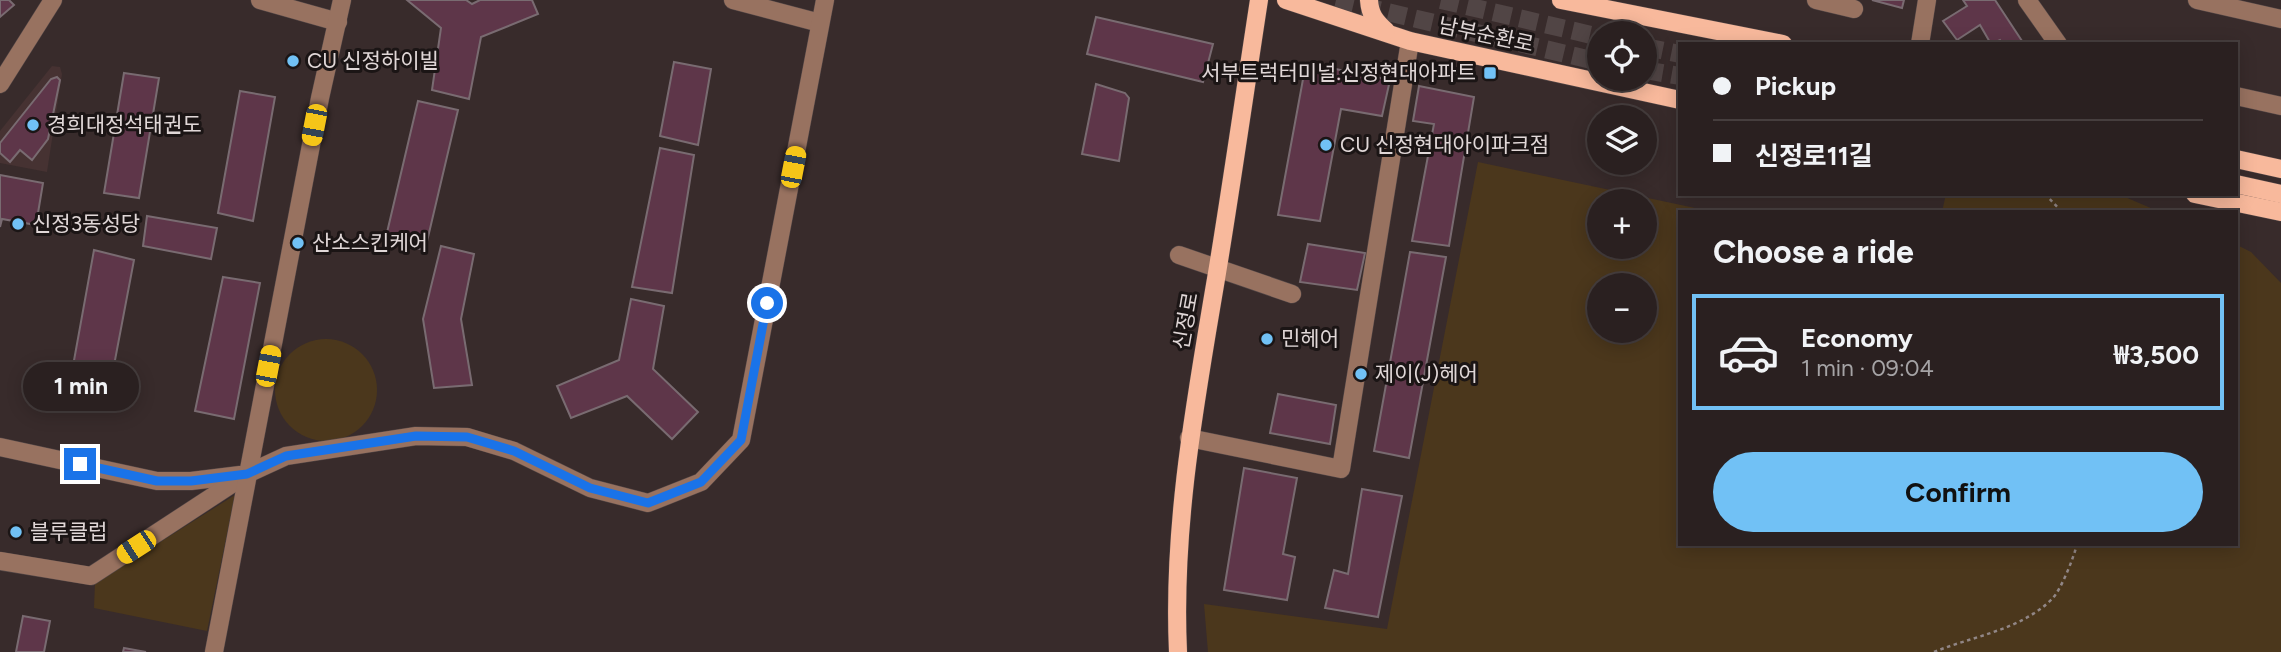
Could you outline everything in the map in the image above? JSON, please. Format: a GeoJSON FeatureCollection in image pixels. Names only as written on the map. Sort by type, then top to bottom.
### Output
{"type":"FeatureCollection","features":[{"type":"Feature","properties":{"kind":"main road","name":"신정로"},"geometry":{"type":"LineString","coordinates":[[1178,652],[1176,601],[1189,438],[1259,0]]}},
{"type":"Feature","properties":{"kind":"main road","name":"남부순환로"},"geometry":{"type":"LineString","coordinates":[[1286,0],[1410,41],[1678,100]]}},
{"type":"Feature","properties":{"kind":"main road"},"geometry":{"type":"LineString","coordinates":[[1369,0],[1374,20],[1388,34]]}},
{"type":"Feature","properties":{"kind":"main road"},"geometry":{"type":"LineString","coordinates":[[1561,0],[1773,42]]}},
{"type":"Feature","properties":{"kind":"main road"},"geometry":{"type":"LineString","coordinates":[[2238,159],[2281,169]]}},
{"type":"Feature","properties":{"kind":"main road"},"geometry":{"type":"LineString","coordinates":[[2238,184],[2281,194]]}},
{"type":"Feature","properties":{"kind":"main road"},"geometry":{"type":"LineString","coordinates":[[2205,196],[2281,212]]}},
{"type":"Feature","properties":{"kind":"street"},"geometry":{"type":"LineString","coordinates":[[0,84],[53,0]]}},
{"type":"Feature","properties":{"kind":"street"},"geometry":{"type":"LineString","coordinates":[[260,0],[338,22]]}},
{"type":"Feature","properties":{"kind":"street"},"geometry":{"type":"LineString","coordinates":[[214,652],[320,98],[342,0]]}},
{"type":"Feature","properties":{"kind":"street"},"geometry":{"type":"LineString","coordinates":[[733,0],[820,23]]}},
{"type":"Feature","properties":{"kind":"street"},"geometry":{"type":"LineString","coordinates":[[0,561],[91,576],[247,474],[286,456],[416,436],[467,437],[514,451],[590,488],[648,503],[701,482],[741,440],[825,0]]}},
{"type":"Feature","properties":{"kind":"street"},"geometry":{"type":"LineString","coordinates":[[1816,0],[1854,9]]}},
{"type":"Feature","properties":{"kind":"street"},"geometry":{"type":"LineString","coordinates":[[1920,42],[1927,0]]}},
{"type":"Feature","properties":{"kind":"street"},"geometry":{"type":"LineString","coordinates":[[2027,0],[2057,42]]}},
{"type":"Feature","properties":{"kind":"street"},"geometry":{"type":"LineString","coordinates":[[2197,0],[2281,19]]}},
{"type":"Feature","properties":{"kind":"street"},"geometry":{"type":"LineString","coordinates":[[1189,438],[1341,469],[1410,41]]}},
{"type":"Feature","properties":{"kind":"street"},"geometry":{"type":"LineString","coordinates":[[2238,96],[2281,106]]}},
{"type":"Feature","properties":{"kind":"street"},"geometry":{"type":"LineString","coordinates":[[1179,255],[1292,294]]}},
{"type":"Feature","properties":{"kind":"street"},"geometry":{"type":"LineString","coordinates":[[0,447],[157,481],[191,481],[247,474]]}},
{"type":"Feature","properties":{"kind":"path"},"geometry":{"type":"LineString","coordinates":[[2047,196],[2060,210]]}},
{"type":"Feature","properties":{"kind":"path"},"geometry":{"type":"LineString","coordinates":[[1934,652],[1960,641],[2012,627],[2054,598],[2076,546]]}},
{"type":"Feature","properties":{"kind":"shaded area"},"geometry":{"type":"Polygon","coordinates":[[[52,66],[60,67],[62,74],[47,172],[0,163],[0,131],[52,66]]]}},
{"type":"Feature","properties":{"kind":"shaded area"},"geometry":{"type":"Polygon","coordinates":[[[1478,162],[1605,189],[1587,189],[1587,259],[1657,259],[1657,200],[1705,210],[1678,210],[1678,546],[2238,546],[2238,246],[2251,252],[2281,283],[2281,652],[1208,652],[1204,604],[1387,629],[1478,162]]]}},
{"type":"Feature","properties":{"kind":"shaded area"},"geometry":{"type":"Polygon","coordinates":[[[1946,196],[2115,196],[2125,197],[2155,210],[1942,210],[1946,196]]]}},
{"type":"Feature","properties":{"kind":"shaded area"},"geometry":{"type":"Polygon","coordinates":[[[326,339],[346,343],[362,354],[373,370],[377,390],[373,410],[362,426],[346,437],[326,441],[306,437],[290,426],[279,410],[275,390],[279,370],[290,354],[306,343],[326,339]]]}},
{"type":"Feature","properties":{"kind":"shaded area"},"geometry":{"type":"Polygon","coordinates":[[[235,495],[207,631],[94,608],[95,583],[235,495]]]}},
{"type":"Feature","properties":{"kind":"building"},"geometry":{"type":"Polygon","coordinates":[[[0,0],[9,0],[14,5],[0,17],[0,0]]]}},
{"type":"Feature","properties":{"kind":"building"},"geometry":{"type":"Polygon","coordinates":[[[407,0],[466,0],[472,4],[480,0],[532,0],[538,14],[481,37],[469,99],[432,90],[441,28],[407,0]]]}},
{"type":"Feature","properties":{"kind":"building"},"geometry":{"type":"Polygon","coordinates":[[[1872,0],[1904,0],[1902,8],[1872,0]]]}},
{"type":"Feature","properties":{"kind":"building"},"geometry":{"type":"Polygon","coordinates":[[[1963,0],[1995,0],[2023,42],[1990,42],[1980,25],[1957,40],[1943,21],[1967,6],[1963,0]]]}},
{"type":"Feature","properties":{"kind":"building"},"geometry":{"type":"Polygon","coordinates":[[[1096,17],[1213,44],[1203,82],[1087,54],[1096,17]]]}},
{"type":"Feature","properties":{"kind":"building"},"geometry":{"type":"Polygon","coordinates":[[[674,62],[711,69],[698,145],[660,136],[674,62]]]}},
{"type":"Feature","properties":{"kind":"building"},"geometry":{"type":"Polygon","coordinates":[[[1306,63],[1390,80],[1382,116],[1341,109],[1320,221],[1278,215],[1306,63]]]}},
{"type":"Feature","properties":{"kind":"building"},"geometry":{"type":"Polygon","coordinates":[[[124,73],[159,78],[139,198],[104,193],[124,73]]]}},
{"type":"Feature","properties":{"kind":"building"},"geometry":{"type":"Polygon","coordinates":[[[57,77],[60,80],[48,139],[32,160],[20,150],[10,162],[0,153],[0,143],[51,79],[57,77]]]}},
{"type":"Feature","properties":{"kind":"building"},"geometry":{"type":"Polygon","coordinates":[[[1096,84],[1125,93],[1129,98],[1119,161],[1082,154],[1096,84]]]}},
{"type":"Feature","properties":{"kind":"building"},"geometry":{"type":"Polygon","coordinates":[[[1419,86],[1474,97],[1449,246],[1412,241],[1434,124],[1413,121],[1419,86]]]}},
{"type":"Feature","properties":{"kind":"building"},"geometry":{"type":"Polygon","coordinates":[[[240,91],[275,97],[253,221],[218,213],[240,91]]]}},
{"type":"Feature","properties":{"kind":"building"},"geometry":{"type":"Polygon","coordinates":[[[418,101],[458,110],[425,250],[385,241],[418,101]]]}},
{"type":"Feature","properties":{"kind":"building"},"geometry":{"type":"Polygon","coordinates":[[[660,148],[694,155],[672,293],[632,287],[660,148]]]}},
{"type":"Feature","properties":{"kind":"building"},"geometry":{"type":"Polygon","coordinates":[[[0,175],[43,183],[36,225],[2,219],[0,227],[0,175]]]}},
{"type":"Feature","properties":{"kind":"building"},"geometry":{"type":"Polygon","coordinates":[[[147,216],[217,228],[211,259],[143,246],[147,216]]]}},
{"type":"Feature","properties":{"kind":"building"},"geometry":{"type":"Polygon","coordinates":[[[1308,244],[1365,253],[1357,290],[1300,282],[1308,244]]]}},
{"type":"Feature","properties":{"kind":"building"},"geometry":{"type":"Polygon","coordinates":[[[441,246],[474,254],[461,319],[472,385],[434,388],[423,319],[441,246]]]}},
{"type":"Feature","properties":{"kind":"building"},"geometry":{"type":"Polygon","coordinates":[[[94,250],[134,260],[108,397],[69,388],[94,250]]]}},
{"type":"Feature","properties":{"kind":"building"},"geometry":{"type":"Polygon","coordinates":[[[1410,252],[1446,257],[1409,458],[1374,451],[1410,252]]]}},
{"type":"Feature","properties":{"kind":"building"},"geometry":{"type":"Polygon","coordinates":[[[223,277],[260,283],[234,419],[195,411],[223,277]]]}},
{"type":"Feature","properties":{"kind":"building"},"geometry":{"type":"Polygon","coordinates":[[[631,299],[664,306],[653,369],[698,412],[672,439],[627,396],[571,418],[557,386],[619,360],[631,299]]]}},
{"type":"Feature","properties":{"kind":"building"},"geometry":{"type":"Polygon","coordinates":[[[1278,394],[1336,405],[1330,444],[1270,433],[1278,394]]]}},
{"type":"Feature","properties":{"kind":"building"},"geometry":{"type":"Polygon","coordinates":[[[1244,468],[1297,478],[1283,554],[1295,557],[1287,600],[1224,590],[1244,468]]]}},
{"type":"Feature","properties":{"kind":"building"},"geometry":{"type":"Polygon","coordinates":[[[1362,489],[1402,496],[1378,617],[1325,608],[1334,570],[1348,574],[1362,489]]]}},
{"type":"Feature","properties":{"kind":"building"},"geometry":{"type":"Polygon","coordinates":[[[23,616],[50,621],[44,652],[16,652],[23,616]]]}},
{"type":"Feature","properties":{"kind":"building"},"geometry":{"type":"Polygon","coordinates":[[[124,648],[146,652],[123,652],[124,648]]]}},
{"type":"Feature","properties":{"kind":"tunnel"},"geometry":{"type":"LineString","coordinates":[[1336,0],[1587,59]]}},
{"type":"Feature","properties":{"kind":"tunnel"},"geometry":{"type":"LineString","coordinates":[[1441,0],[1587,34]]}},
{"type":"Feature","properties":{"kind":"tunnel"},"geometry":{"type":"LineString","coordinates":[[1657,49],[1678,54]]}},
{"type":"Feature","properties":{"kind":"tunnel"},"geometry":{"type":"LineString","coordinates":[[1657,72],[1678,76]]}},
{"type":"Feature","properties":{"kind":"place","name":"CU 신정하이빌"},"geometry":{"type":"Point","coordinates":[293,61]}},
{"type":"Feature","properties":{"kind":"place","name":"서부트럭터미널.신정현대아파트"},"geometry":{"type":"Point","coordinates":[1490,73]}},
{"type":"Feature","properties":{"kind":"place","name":"경희대정석태권도"},"geometry":{"type":"Point","coordinates":[33,125]}},
{"type":"Feature","properties":{"kind":"place","name":"CU 신정현대아이파크점"},"geometry":{"type":"Point","coordinates":[1326,145]}},
{"type":"Feature","properties":{"kind":"place","name":"신정3동성당"},"geometry":{"type":"Point","coordinates":[18,224]}},
{"type":"Feature","properties":{"kind":"place","name":"산소스킨케어"},"geometry":{"type":"Point","coordinates":[298,243]}},
{"type":"Feature","properties":{"kind":"place","name":"민헤어"},"geometry":{"type":"Point","coordinates":[1267,339]}},
{"type":"Feature","properties":{"kind":"place","name":"제이(J)헤어"},"geometry":{"type":"Point","coordinates":[1361,374]}},
{"type":"Feature","properties":{"kind":"place","name":"블루클럽"},"geometry":{"type":"Point","coordinates":[16,532]}},
{"type":"Feature","properties":{"kind":"route"},"geometry":{"type":"LineString","coordinates":[[80,464],[157,481],[191,481],[247,474],[286,456],[416,436],[467,437],[514,451],[590,488],[648,503],[701,482],[741,440],[767,303]]}}]}
